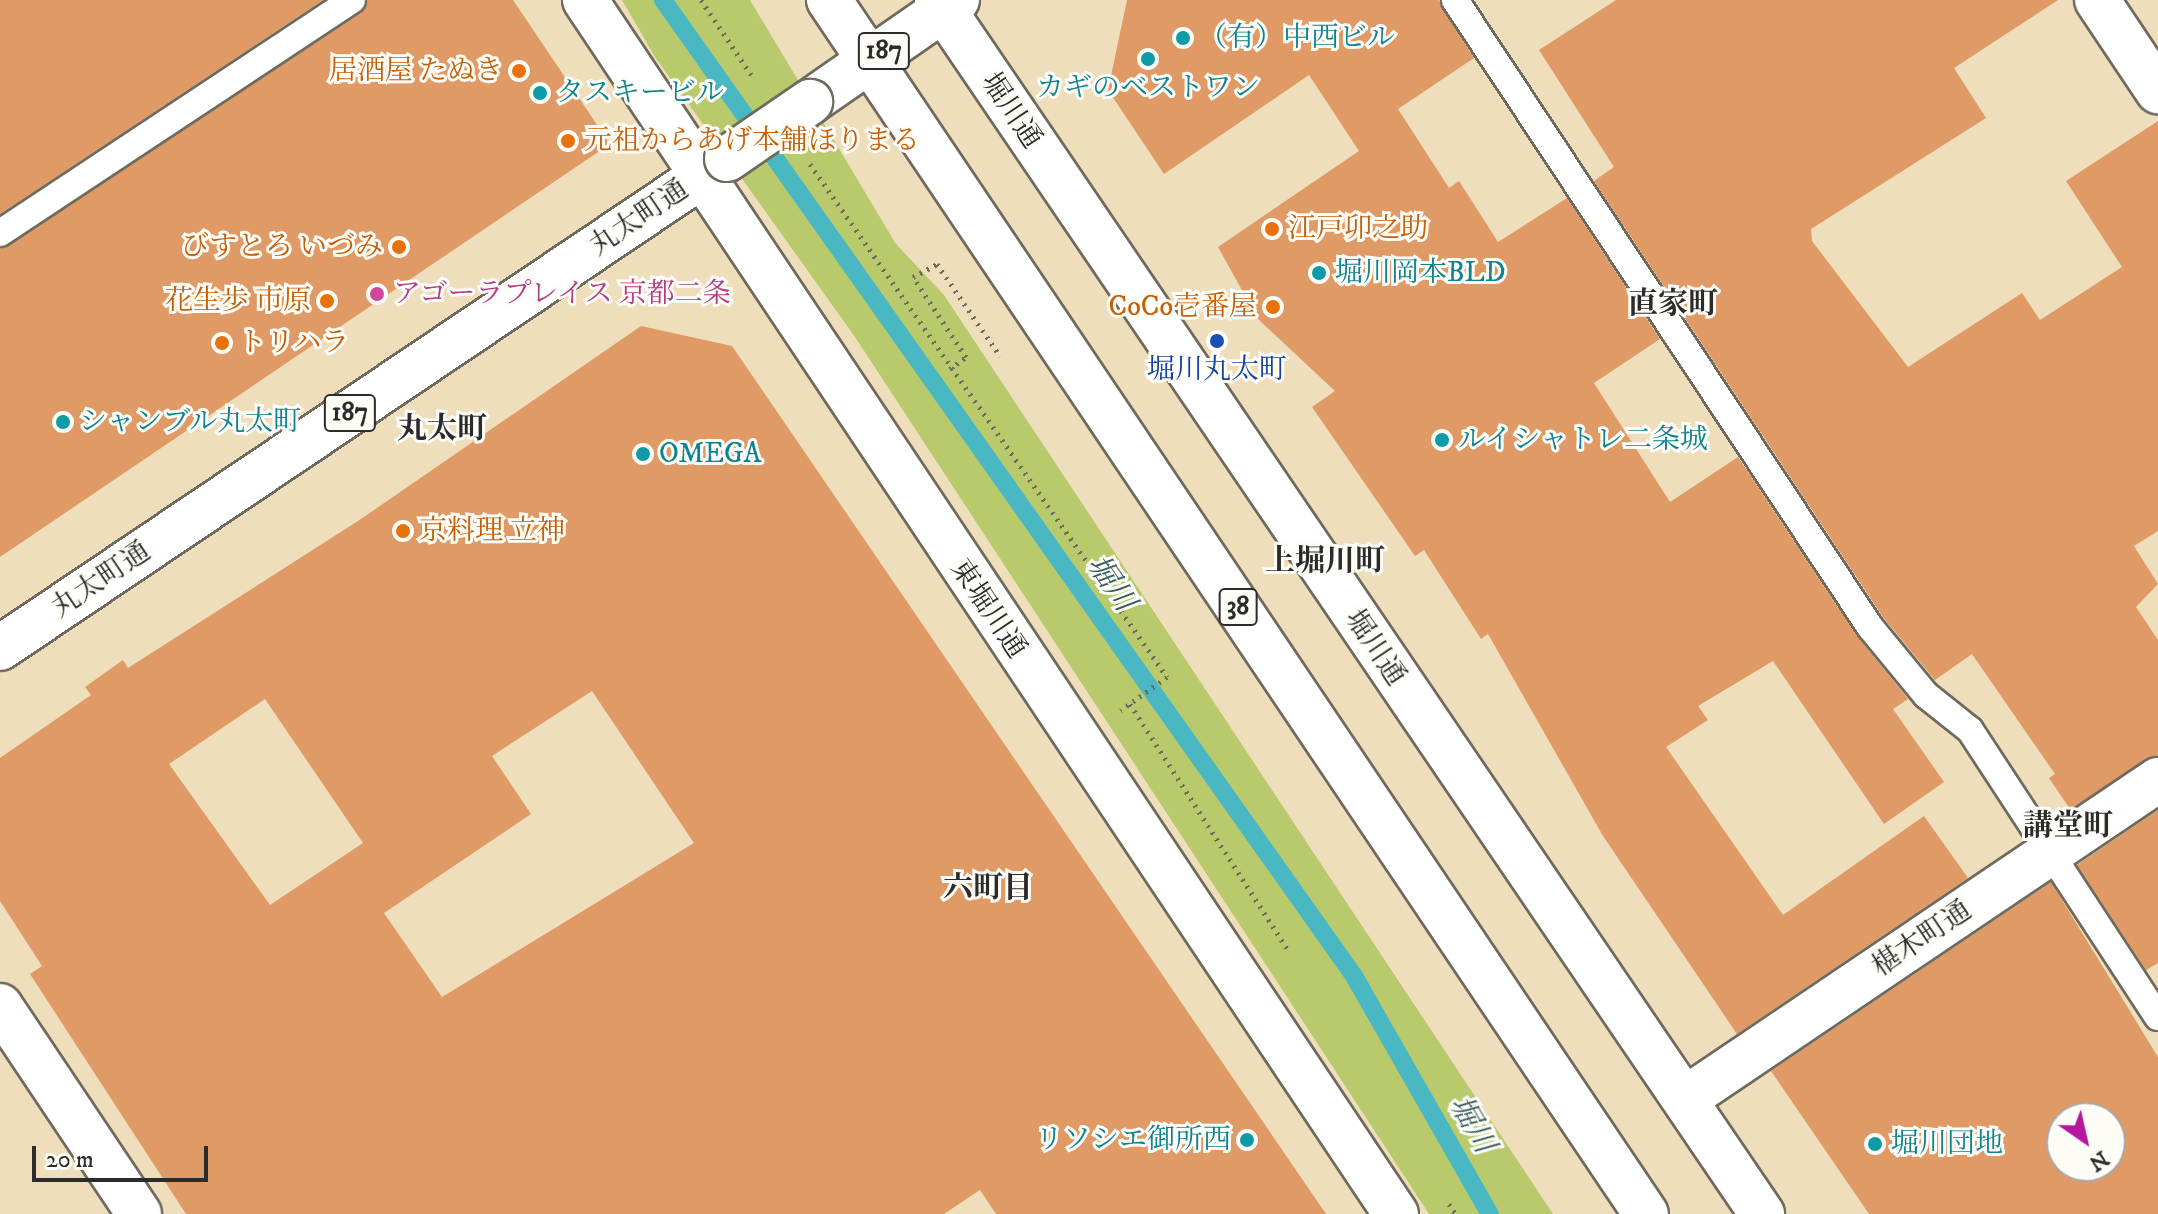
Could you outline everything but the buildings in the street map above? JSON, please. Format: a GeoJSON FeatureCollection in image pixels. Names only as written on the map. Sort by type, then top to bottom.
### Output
{"type":"FeatureCollection","features":[{"type":"Feature","properties":{"kind":"main road","name":"東堀川通"},"geometry":{"type":"LineString","coordinates":[[585,0],[714,168],[1396,1214]]}},
{"type":"Feature","properties":{"kind":"main road","name":"38"},"geometry":{"type":"LineString","coordinates":[[829,0],[1646,1214]]}},
{"type":"Feature","properties":{"kind":"main road"},"geometry":{"type":"LineString","coordinates":[[2097,0],[2158,91]]}},
{"type":"Feature","properties":{"kind":"main road","name":"丸太町通"},"geometry":{"type":"LineString","coordinates":[[0,648],[714,168],[869,61],[946,3]]}},
{"type":"Feature","properties":{"kind":"main road","name":"堀川通"},"geometry":{"type":"LineString","coordinates":[[946,3],[1762,1214]]}},
{"type":"Feature","properties":{"kind":"main road","name":"椹木町通"},"geometry":{"type":"LineString","coordinates":[[1685,1099],[2158,780]]}},
{"type":"Feature","properties":{"kind":"main road"},"geometry":{"type":"LineString","coordinates":[[0,1006],[139,1214]]}},
{"type":"Feature","properties":{"kind":"lane"},"geometry":{"type":"LineString","coordinates":[[0,233],[352,0]]}},
{"type":"Feature","properties":{"kind":"lane"},"geometry":{"type":"LineString","coordinates":[[1455,0],[1870,627],[1926,695],[1970,730],[2158,1017]]}},
{"type":"Feature","properties":{"kind":"path"},"geometry":{"type":"LineString","coordinates":[[863,243],[1167,677],[1130,704]]}},
{"type":"Feature","properties":{"kind":"path"},"geometry":{"type":"LineString","coordinates":[[937,264],[913,277],[966,357],[950,369]]}},
{"type":"Feature","properties":{"kind":"green space"},"geometry":{"type":"Polygon","coordinates":[[[622,0],[750,0],[896,244],[944,295],[1553,1214],[1429,1214],[855,337],[655,57],[622,0]]]}},
{"type":"Feature","properties":{"kind":"waterway","name":"堀川"},"geometry":{"type":"LineString","coordinates":[[663,0],[1354,976],[1490,1214]]}},
{"type":"Feature","properties":{"kind":"place","name":"（有）中西ビル"},"geometry":{"type":"Point","coordinates":[1183,38]}},
{"type":"Feature","properties":{"kind":"place","name":"カギのベストワン"},"geometry":{"type":"Point","coordinates":[1148,59]}},
{"type":"Feature","properties":{"kind":"place","name":"居酒屋 たぬき"},"geometry":{"type":"Point","coordinates":[519,71]}},
{"type":"Feature","properties":{"kind":"place","name":"タスキービル"},"geometry":{"type":"Point","coordinates":[540,93]}},
{"type":"Feature","properties":{"kind":"place","name":"元祖からあげ本舗ほりまる"},"geometry":{"type":"Point","coordinates":[568,141]}},
{"type":"Feature","properties":{"kind":"place","name":"江戸卯之助"},"geometry":{"type":"Point","coordinates":[1272,229]}},
{"type":"Feature","properties":{"kind":"place","name":"びすとろ いづみ"},"geometry":{"type":"Point","coordinates":[399,247]}},
{"type":"Feature","properties":{"kind":"place","name":"堀川岡本BLD"},"geometry":{"type":"Point","coordinates":[1319,273]}},
{"type":"Feature","properties":{"kind":"place","name":"アゴーラプレイス 京都二条"},"geometry":{"type":"Point","coordinates":[377,294]}},
{"type":"Feature","properties":{"kind":"place","name":"花生歩 市原"},"geometry":{"type":"Point","coordinates":[327,301]}},
{"type":"Feature","properties":{"kind":"place","name":"CoCo壱番屋"},"geometry":{"type":"Point","coordinates":[1273,307]}},
{"type":"Feature","properties":{"kind":"place","name":"堀川丸太町"},"geometry":{"type":"Point","coordinates":[1217,341]}},
{"type":"Feature","properties":{"kind":"place","name":"トリハラ"},"geometry":{"type":"Point","coordinates":[222,343]}},
{"type":"Feature","properties":{"kind":"place","name":"シャンブル丸太町"},"geometry":{"type":"Point","coordinates":[63,422]}},
{"type":"Feature","properties":{"kind":"place","name":"ルイシャトレ二条城"},"geometry":{"type":"Point","coordinates":[1442,440]}},
{"type":"Feature","properties":{"kind":"place","name":"OMEGA"},"geometry":{"type":"Point","coordinates":[643,454]}},
{"type":"Feature","properties":{"kind":"place","name":"京料理 立神"},"geometry":{"type":"Point","coordinates":[403,531]}},
{"type":"Feature","properties":{"kind":"place","name":"リソシエ御所西"},"geometry":{"type":"Point","coordinates":[1247,1140]}},
{"type":"Feature","properties":{"kind":"place","name":"堀川団地"},"geometry":{"type":"Point","coordinates":[1875,1144]}},
{"type":"Feature","properties":{"kind":"district","name":"直家町"},"geometry":{"type":"Point","coordinates":[1673,305]}},
{"type":"Feature","properties":{"kind":"district","name":"丸太町"},"geometry":{"type":"Point","coordinates":[442,430]}},
{"type":"Feature","properties":{"kind":"district","name":"上堀川町"},"geometry":{"type":"Point","coordinates":[1325,562]}},
{"type":"Feature","properties":{"kind":"district","name":"講堂町"},"geometry":{"type":"Point","coordinates":[2068,827]}},
{"type":"Feature","properties":{"kind":"district","name":"六町目"},"geometry":{"type":"Point","coordinates":[988,889]}}]}
